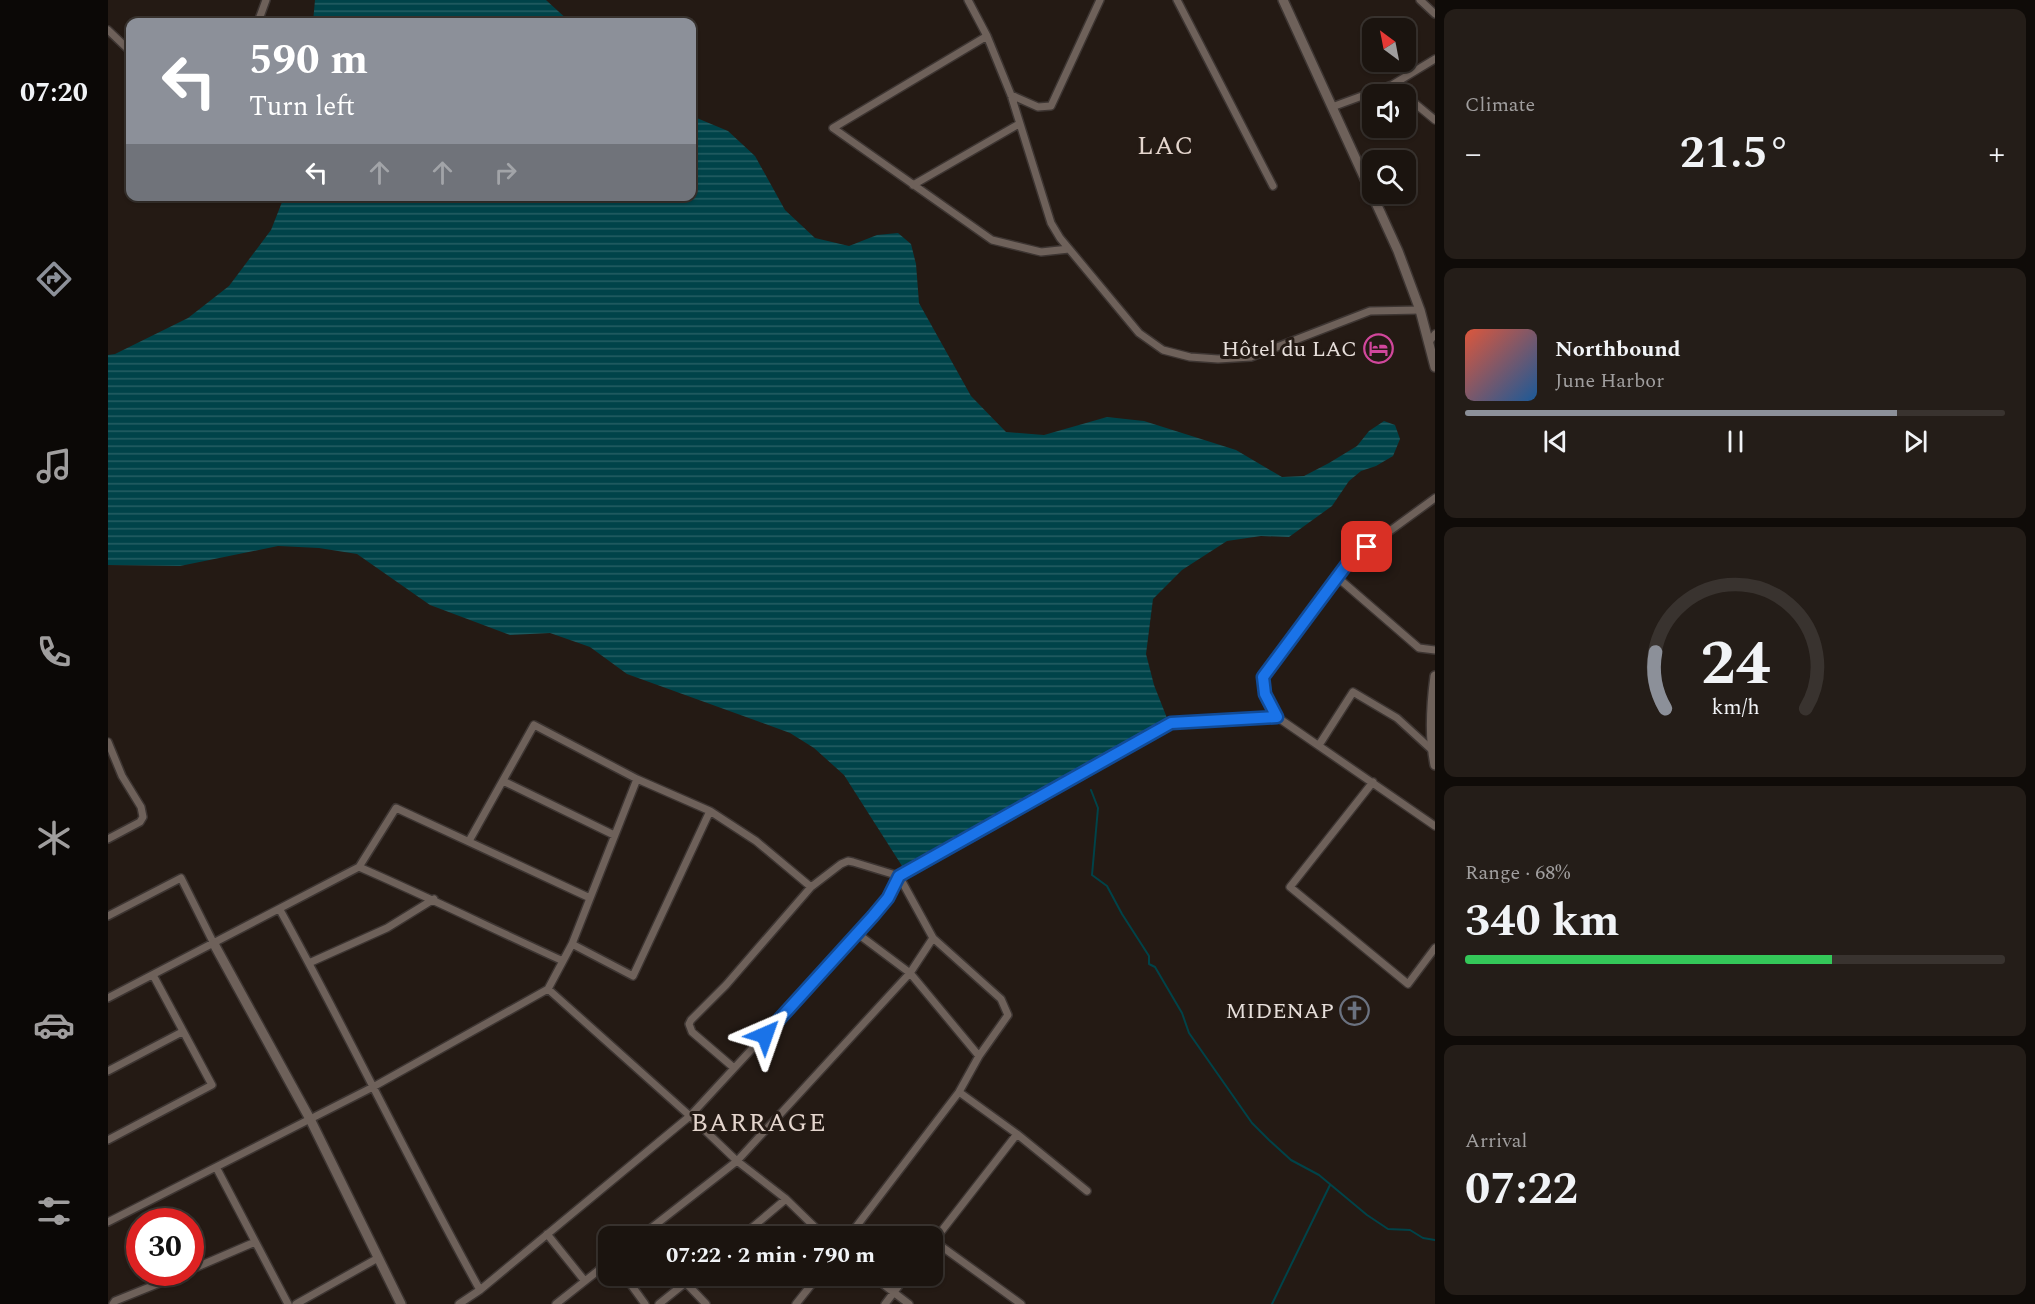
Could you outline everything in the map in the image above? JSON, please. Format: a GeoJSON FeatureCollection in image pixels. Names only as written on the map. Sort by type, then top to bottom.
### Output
{"type":"FeatureCollection","features":[{"type":"Feature","properties":{"kind":"main road"},"geometry":{"type":"LineString","coordinates":[[1283,0],[1398,251],[1432,338],[1435,367]]}},
{"type":"Feature","properties":{"kind":"main road"},"geometry":{"type":"LineString","coordinates":[[1435,676],[1431,703],[1432,750],[1435,765]]}},
{"type":"Feature","properties":{"kind":"main road"},"geometry":{"type":"LineString","coordinates":[[214,944],[310,1119],[401,1304]]}},
{"type":"Feature","properties":{"kind":"street"},"geometry":{"type":"LineString","coordinates":[[259,18],[266,0]]}},
{"type":"Feature","properties":{"kind":"street"},"geometry":{"type":"LineString","coordinates":[[968,0],[987,36],[1011,95],[1048,216],[1060,238],[1139,333],[1163,350],[1190,357],[1218,359],[1251,357],[1370,311],[1420,310]]}},
{"type":"Feature","properties":{"kind":"street"},"geometry":{"type":"LineString","coordinates":[[1011,95],[1038,107],[1051,106],[1100,0]]}},
{"type":"Feature","properties":{"kind":"street"},"geometry":{"type":"LineString","coordinates":[[1177,0],[1273,186]]}},
{"type":"Feature","properties":{"kind":"street"},"geometry":{"type":"LineString","coordinates":[[1419,0],[1435,14]]}},
{"type":"Feature","properties":{"kind":"street"},"geometry":{"type":"LineString","coordinates":[[108,30],[126,47]]}},
{"type":"Feature","properties":{"kind":"street"},"geometry":{"type":"LineString","coordinates":[[987,36],[833,128],[992,240],[1041,252],[1069,249]]}},
{"type":"Feature","properties":{"kind":"street"},"geometry":{"type":"LineString","coordinates":[[1394,84],[1435,59]]}},
{"type":"Feature","properties":{"kind":"street"},"geometry":{"type":"LineString","coordinates":[[1332,107],[1362,96]]}},
{"type":"Feature","properties":{"kind":"street"},"geometry":{"type":"LineString","coordinates":[[1416,104],[1435,120]]}},
{"type":"Feature","properties":{"kind":"street"},"geometry":{"type":"LineString","coordinates":[[913,185],[1019,124]]}},
{"type":"Feature","properties":{"kind":"street"},"geometry":{"type":"LineString","coordinates":[[1435,498],[1350,560],[1263,677],[1265,694],[1277,717],[1435,825]]}},
{"type":"Feature","properties":{"kind":"street"},"geometry":{"type":"LineString","coordinates":[[1337,577],[1419,648],[1435,650]]}},
{"type":"Feature","properties":{"kind":"street"},"geometry":{"type":"LineString","coordinates":[[1319,745],[1353,692],[1397,718],[1432,750]]}},
{"type":"Feature","properties":{"kind":"street"},"geometry":{"type":"LineString","coordinates":[[459,1304],[480,1290],[690,1116],[858,934],[888,898],[899,876],[1171,723],[1277,717]]}},
{"type":"Feature","properties":{"kind":"street"},"geometry":{"type":"LineString","coordinates":[[470,841],[534,725],[637,779],[710,811],[756,841],[811,887]]}},
{"type":"Feature","properties":{"kind":"street"},"geometry":{"type":"LineString","coordinates":[[108,742],[122,776],[141,807],[143,817],[140,822],[108,839]]}},
{"type":"Feature","properties":{"kind":"street"},"geometry":{"type":"LineString","coordinates":[[108,1222],[373,1087],[548,989],[572,944],[637,779]]}},
{"type":"Feature","properties":{"kind":"street"},"geometry":{"type":"LineString","coordinates":[[503,781],[614,834]]}},
{"type":"Feature","properties":{"kind":"street"},"geometry":{"type":"LineString","coordinates":[[1373,782],[1290,887],[1408,984],[1435,948]]}},
{"type":"Feature","properties":{"kind":"street"},"geometry":{"type":"LineString","coordinates":[[108,998],[359,867],[396,808],[590,898]]}},
{"type":"Feature","properties":{"kind":"street"},"geometry":{"type":"LineString","coordinates":[[572,944],[633,976],[710,811]]}},
{"type":"Feature","properties":{"kind":"street"},"geometry":{"type":"LineString","coordinates":[[734,1068],[692,1032],[689,1024],[691,1020],[726,985],[811,887],[848,861],[899,876],[933,938],[1001,999],[1008,1015],[979,1056],[959,1092],[857,1226]]}},
{"type":"Feature","properties":{"kind":"street"},"geometry":{"type":"LineString","coordinates":[[359,867],[434,899],[458,913],[563,961]]}},
{"type":"Feature","properties":{"kind":"street"},"geometry":{"type":"LineString","coordinates":[[108,916],[181,878],[214,944]]}},
{"type":"Feature","properties":{"kind":"street"},"geometry":{"type":"LineString","coordinates":[[309,963],[387,928],[434,899]]}},
{"type":"Feature","properties":{"kind":"street"},"geometry":{"type":"LineString","coordinates":[[280,910],[442,1222],[480,1290]]}},
{"type":"Feature","properties":{"kind":"street"},"geometry":{"type":"LineString","coordinates":[[858,934],[910,973],[979,1056]]}},
{"type":"Feature","properties":{"kind":"street"},"geometry":{"type":"LineString","coordinates":[[654,1226],[737,1161],[910,973],[933,938]]}},
{"type":"Feature","properties":{"kind":"street"},"geometry":{"type":"LineString","coordinates":[[108,1140],[212,1085],[153,975]]}},
{"type":"Feature","properties":{"kind":"street"},"geometry":{"type":"LineString","coordinates":[[548,989],[737,1161],[786,1199],[814,1226]]}},
{"type":"Feature","properties":{"kind":"street"},"geometry":{"type":"LineString","coordinates":[[108,1071],[182,1032]]}},
{"type":"Feature","properties":{"kind":"street"},"geometry":{"type":"LineString","coordinates":[[959,1092],[1017,1134],[1087,1191]]}},
{"type":"Feature","properties":{"kind":"street"},"geometry":{"type":"LineString","coordinates":[[943,1229],[1017,1134]]}},
{"type":"Feature","properties":{"kind":"street"},"geometry":{"type":"LineString","coordinates":[[216,1167],[288,1304]]}},
{"type":"Feature","properties":{"kind":"street"},"geometry":{"type":"LineString","coordinates":[[754,1226],[786,1199]]}},
{"type":"Feature","properties":{"kind":"street"},"geometry":{"type":"LineString","coordinates":[[547,1234],[584,1280]]}},
{"type":"Feature","properties":{"kind":"street"},"geometry":{"type":"LineString","coordinates":[[204,1264],[255,1242]]}},
{"type":"Feature","properties":{"kind":"street"},"geometry":{"type":"LineString","coordinates":[[943,1249],[1021,1304]]}},
{"type":"Feature","properties":{"kind":"street"},"geometry":{"type":"LineString","coordinates":[[296,1304],[305,1302],[378,1258]]}},
{"type":"Feature","properties":{"kind":"street"},"geometry":{"type":"LineString","coordinates":[[556,1304],[598,1270]]}},
{"type":"Feature","properties":{"kind":"street"},"geometry":{"type":"LineString","coordinates":[[113,1304],[115,1301],[152,1286]]}},
{"type":"Feature","properties":{"kind":"street"},"geometry":{"type":"LineString","coordinates":[[632,1286],[645,1304]]}},
{"type":"Feature","properties":{"kind":"street"},"geometry":{"type":"LineString","coordinates":[[659,1304],[682,1286]]}},
{"type":"Feature","properties":{"kind":"street"},"geometry":{"type":"LineString","coordinates":[[689,1286],[706,1304]]}},
{"type":"Feature","properties":{"kind":"street"},"geometry":{"type":"LineString","coordinates":[[796,1304],[810,1286]]}},
{"type":"Feature","properties":{"kind":"street"},"geometry":{"type":"LineString","coordinates":[[884,1286],[909,1304]]}},
{"type":"Feature","properties":{"kind":"street"},"geometry":{"type":"LineString","coordinates":[[885,1304],[898,1286]]}},
{"type":"Feature","properties":{"kind":"water"},"geometry":{"type":"Polygon","coordinates":[[[315,0],[546,0],[566,18],[313,18],[315,0]]]}},
{"type":"Feature","properties":{"kind":"water"},"geometry":{"type":"Polygon","coordinates":[[[696,118],[728,131],[755,156],[785,210],[815,238],[849,246],[877,235],[898,233],[911,244],[916,264],[919,303],[971,396],[1006,432],[1044,435],[1107,417],[1144,421],[1236,450],[1282,477],[1304,476],[1329,463],[1357,446],[1369,431],[1384,421],[1395,425],[1400,439],[1393,456],[1376,466],[1361,471],[1349,481],[1332,506],[1289,537],[1261,536],[1227,541],[1182,570],[1153,599],[1146,654],[1154,685],[1167,718],[902,866],[844,775],[814,748],[790,733],[627,674],[590,647],[550,633],[510,635],[430,605],[357,554],[319,548],[278,546],[180,566],[108,565],[108,355],[115,354],[188,318],[229,286],[271,230],[282,201],[696,201],[696,118]]]}},
{"type":"Feature","properties":{"kind":"waterway"},"geometry":{"type":"LineString","coordinates":[[1091,790],[1098,808],[1092,875],[1107,886],[1149,956],[1149,964],[1155,967],[1182,1013],[1189,1033],[1252,1123],[1291,1160],[1319,1175],[1367,1215],[1388,1229],[1410,1230],[1423,1238],[1435,1240]]}},
{"type":"Feature","properties":{"kind":"waterway"},"geometry":{"type":"LineString","coordinates":[[1272,1304],[1330,1185]]}},
{"type":"Feature","properties":{"kind":"place","name":"Hôtel du LAC"},"geometry":{"type":"Point","coordinates":[1378,349]}},
{"type":"Feature","properties":{"kind":"place","name":"MIDENAP"},"geometry":{"type":"Point","coordinates":[1355,1011]}},
{"type":"Feature","properties":{"kind":"district","name":"LAC"},"geometry":{"type":"Point","coordinates":[1166,146]}},
{"type":"Feature","properties":{"kind":"district","name":"BARRAGE"},"geometry":{"type":"Point","coordinates":[759,1123]}},
{"type":"Feature","properties":{"kind":"route"},"geometry":{"type":"LineString","coordinates":[[765,1035],[858,934],[888,898],[899,876],[1171,723],[1277,717],[1265,694],[1263,677],[1350,560],[1367,547]]}}]}
